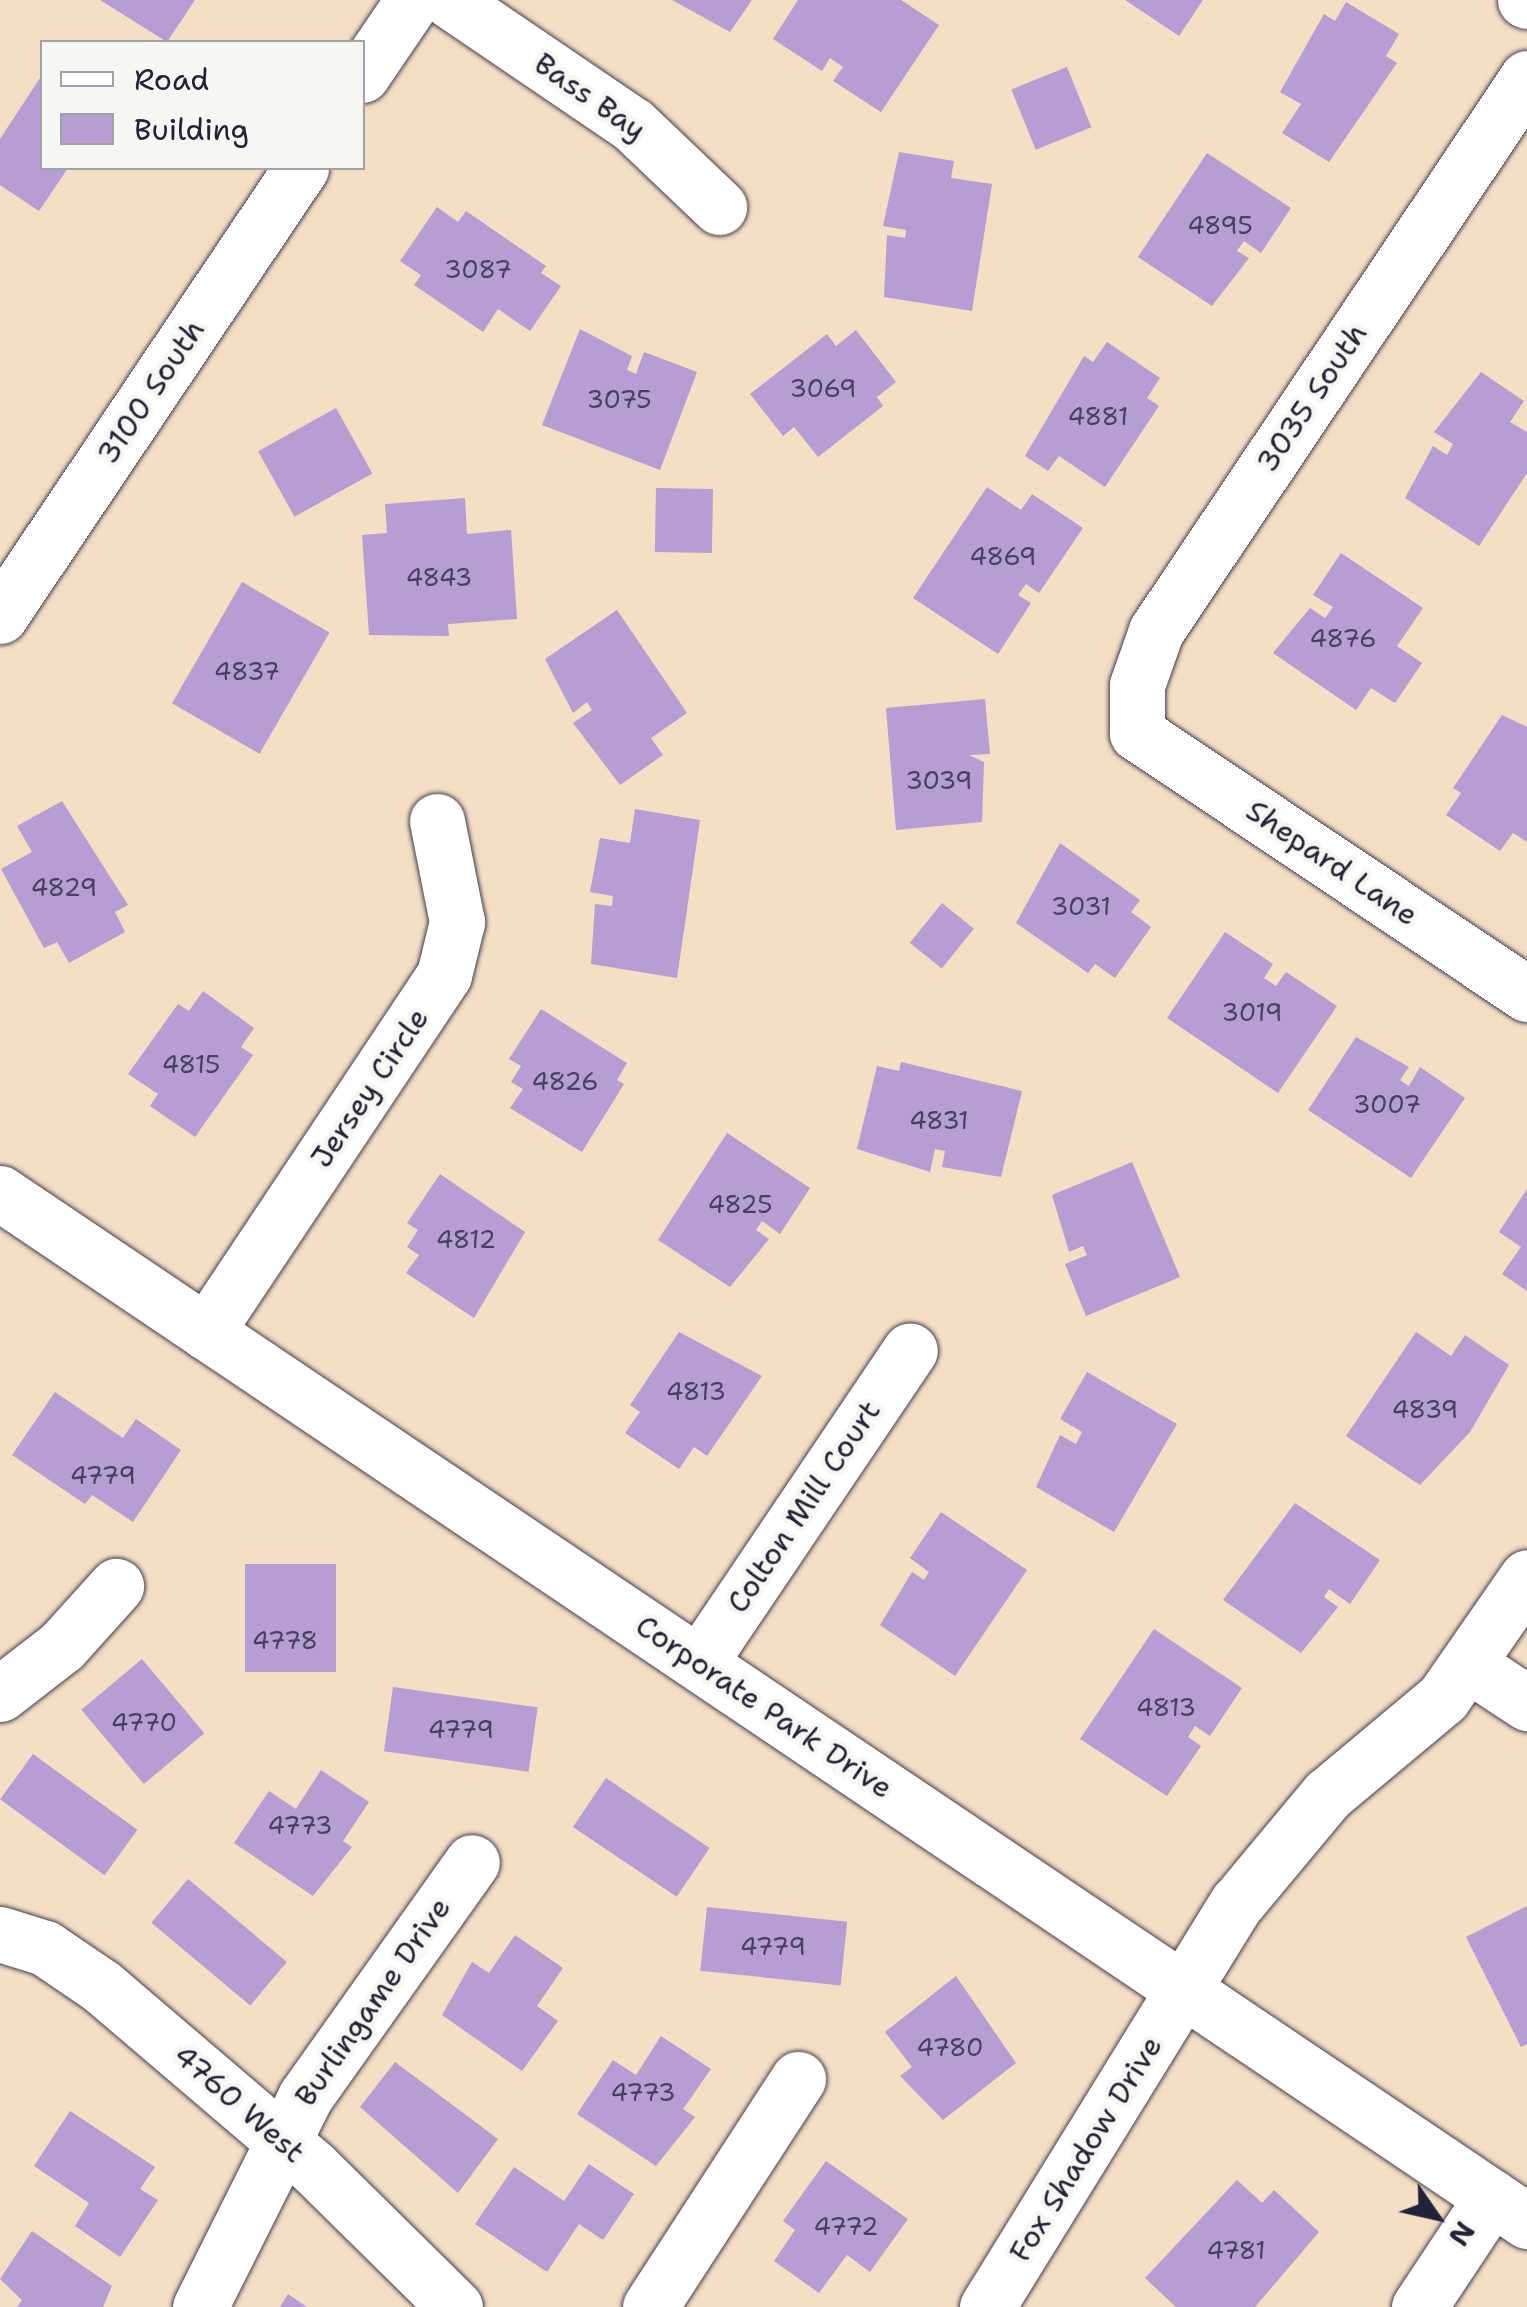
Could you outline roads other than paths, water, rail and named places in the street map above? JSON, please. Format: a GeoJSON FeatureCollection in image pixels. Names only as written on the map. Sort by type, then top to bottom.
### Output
{"type":"FeatureCollection","features":[{"type":"Feature","properties":{"kind":"street"},"geometry":{"type":"LineString","coordinates":[[365,71],[413,0]]}},
{"type":"Feature","properties":{"kind":"street","name":"Bass Bay"},"geometry":{"type":"LineString","coordinates":[[449,0],[634,125],[719,207]]}},
{"type":"Feature","properties":{"kind":"street","name":"3035 South"},"geometry":{"type":"LineString","coordinates":[[1138,733],[1137,685],[1156,630],[1527,78]]}},
{"type":"Feature","properties":{"kind":"street","name":"3100 South"},"geometry":{"type":"LineString","coordinates":[[0,616],[299,170]]}},
{"type":"Feature","properties":{"kind":"street","name":"Shepard Lane"},"geometry":{"type":"LineString","coordinates":[[1138,733],[1527,994]]}},
{"type":"Feature","properties":{"kind":"street","name":"Jersey Circle"},"geometry":{"type":"LineString","coordinates":[[206,1332],[444,976],[457,922],[437,821]]}},
{"type":"Feature","properties":{"kind":"street","name":"Corporate Park Drive"},"geometry":{"type":"LineString","coordinates":[[0,1193],[1509,2209]]}},
{"type":"Feature","properties":{"kind":"street","name":"Colton Mill Court"},"geometry":{"type":"LineString","coordinates":[[699,1663],[910,1350]]}},
{"type":"Feature","properties":{"kind":"street","name":"Fox Shadow Drive"},"geometry":{"type":"LineString","coordinates":[[987,2307],[1276,1850],[1327,1795],[1423,1719],[1468,1664],[1527,1577]]}},
{"type":"Feature","properties":{"kind":"street"},"geometry":{"type":"LineString","coordinates":[[0,1694],[62,1646],[116,1586]]}},
{"type":"Feature","properties":{"kind":"street"},"geometry":{"type":"LineString","coordinates":[[1468,1664],[1527,1703]]}},
{"type":"Feature","properties":{"kind":"street","name":"Burlingame Drive"},"geometry":{"type":"LineString","coordinates":[[200,2307],[282,2140],[354,2020],[472,1862]]}},
{"type":"Feature","properties":{"kind":"street","name":"4760 West"},"geometry":{"type":"LineString","coordinates":[[0,1934],[73,1966],[282,2140],[455,2307]]}},
{"type":"Feature","properties":{"kind":"street"},"geometry":{"type":"LineString","coordinates":[[650,2307],[798,2080]]}},
{"type":"Feature","properties":{"kind":"street"},"geometry":{"type":"LineString","coordinates":[[1418,2307],[1509,2209]]}}]}
